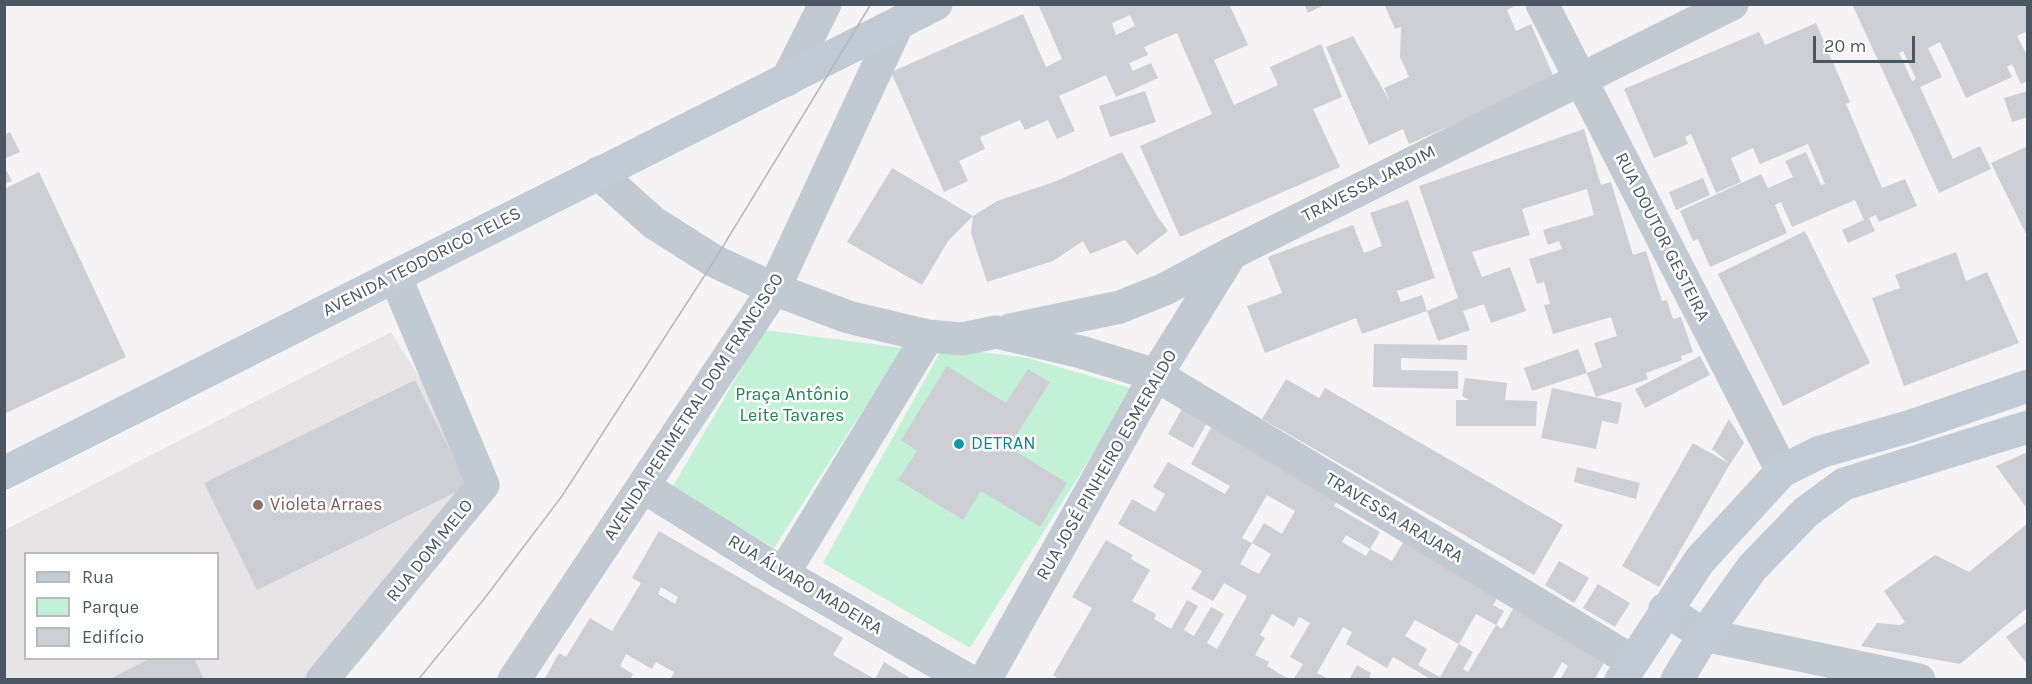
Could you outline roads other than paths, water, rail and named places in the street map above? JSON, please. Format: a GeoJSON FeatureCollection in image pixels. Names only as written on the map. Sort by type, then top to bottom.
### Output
{"type":"FeatureCollection","features":[{"type":"Feature","properties":{"kind":"main road","name":"AVENIDA TEODORICO TELES"},"geometry":{"type":"LineString","coordinates":[[4,473],[841,53],[920,11]]}},
{"type":"Feature","properties":{"kind":"main road"},"geometry":{"type":"LineString","coordinates":[[1627,670],[1665,609],[1700,560],[1782,471],[1820,452],[1911,426],[2028,386]]}},
{"type":"Feature","properties":{"kind":"main road"},"geometry":{"type":"LineString","coordinates":[[1974,404],[1987,440]]}},
{"type":"Feature","properties":{"kind":"main road"},"geometry":{"type":"LineString","coordinates":[[1677,680],[1704,635],[1752,568],[1806,512],[1844,484],[2028,427]]}},
{"type":"Feature","properties":{"kind":"street"},"geometry":{"type":"LineString","coordinates":[[787,80],[825,4]]}},
{"type":"Feature","properties":{"kind":"street","name":"RUA DOUTOR GESTEIRA"},"geometry":{"type":"LineString","coordinates":[[1542,4],[1782,471]]}},
{"type":"Feature","properties":{"kind":"street","name":"TRAVESSA JARDIM"},"geometry":{"type":"LineString","coordinates":[[598,173],[654,223],[714,261],[774,290],[848,317],[928,336],[962,339],[1120,307],[1165,289],[1232,253],[1732,4]]}},
{"type":"Feature","properties":{"kind":"street","name":"AVENIDA PERIMETRAL DOM FRANCISCO"},"geometry":{"type":"LineString","coordinates":[[514,680],[645,487],[774,290],[920,11]]}},
{"type":"Feature","properties":{"kind":"street","name":"RUA JOSÉ PINHEIRO ESMERALDO"},"geometry":{"type":"LineString","coordinates":[[985,680],[1156,375],[1232,253]]}},
{"type":"Feature","properties":{"kind":"street","name":"RUA DOM MELO"},"geometry":{"type":"LineString","coordinates":[[322,680],[483,485],[395,276]]}},
{"type":"Feature","properties":{"kind":"street","name":"TRAVESSA JARDIM"},"geometry":{"type":"LineString","coordinates":[[996,332],[1081,352],[1156,375]]}},
{"type":"Feature","properties":{"kind":"street"},"geometry":{"type":"LineString","coordinates":[[783,574],[928,336]]}},
{"type":"Feature","properties":{"kind":"street","name":"TRAVESSA ARAJARA"},"geometry":{"type":"LineString","coordinates":[[1156,375],[1627,670]]}},
{"type":"Feature","properties":{"kind":"street","name":"RUA ÁLVARO MADEIRA"},"geometry":{"type":"LineString","coordinates":[[645,487],[783,574],[968,680]]}},
{"type":"Feature","properties":{"kind":"street"},"geometry":{"type":"LineString","coordinates":[[1665,609],[1704,635],[1919,680]]}},
{"type":"Feature","properties":{"kind":"tram line"},"geometry":{"type":"LineString","coordinates":[[418,680],[484,599],[562,496],[714,261],[871,4]]}},
{"type":"Feature","properties":{"kind":"place","name":"DETRAN"},"geometry":{"type":"Point","coordinates":[959,444]}},
{"type":"Feature","properties":{"kind":"place","name":"Violeta Arraes"},"geometry":{"type":"Point","coordinates":[258,505]}},
{"type":"Feature","properties":{"kind":"park label","name":"Praça Antônio Leite Tavares"},"geometry":{"type":"Point","coordinates":[792,405]}}]}
